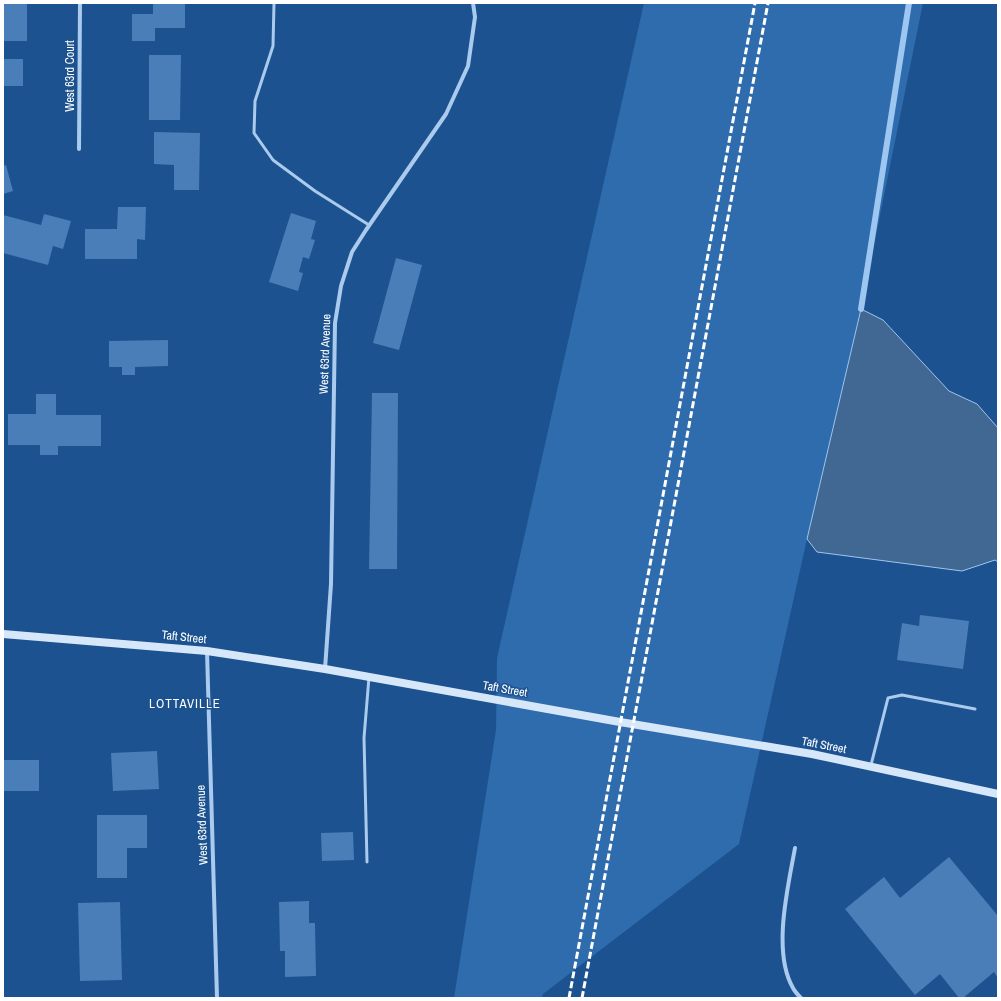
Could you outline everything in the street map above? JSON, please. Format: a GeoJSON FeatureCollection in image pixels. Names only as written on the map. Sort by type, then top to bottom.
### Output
{"type":"FeatureCollection","features":[{"type":"Feature","properties":{"kind":"main road","name":"Taft Street"},"geometry":{"type":"LineString","coordinates":[[3,634],[207,651],[325,669],[620,722],[812,754],[998,794]]}},
{"type":"Feature","properties":{"kind":"street","name":"West 63rd Court"},"geometry":{"type":"LineString","coordinates":[[79,149],[80,3]]}},
{"type":"Feature","properties":{"kind":"street","name":"West 63rd Avenue"},"geometry":{"type":"LineString","coordinates":[[325,669],[331,584],[335,323],[341,286],[352,252],[446,114],[468,66],[475,18],[473,3]]}},
{"type":"Feature","properties":{"kind":"street","name":"West 63rd Avenue"},"geometry":{"type":"LineString","coordinates":[[207,651],[217,998]]}},
{"type":"Feature","properties":{"kind":"street"},"geometry":{"type":"LineString","coordinates":[[795,848],[785,902],[783,925],[785,966],[793,988],[800,998]]}},
{"type":"Feature","properties":{"kind":"lane"},"geometry":{"type":"LineString","coordinates":[[274,3],[273,46],[255,101],[254,133],[273,160],[314,191],[369,225]]}},
{"type":"Feature","properties":{"kind":"lane"},"geometry":{"type":"LineString","coordinates":[[367,862],[364,738],[369,677]]}},
{"type":"Feature","properties":{"kind":"lane"},"geometry":{"type":"LineString","coordinates":[[871,767],[888,698],[902,695],[974,709]]}},
{"type":"Feature","properties":{"kind":"shaded area"},"geometry":{"type":"Polygon","coordinates":[[[644,3],[923,3],[861,309],[807,539],[739,844],[543,994],[542,998],[454,998],[496,730],[497,658],[644,3]]]}},
{"type":"Feature","properties":{"kind":"shaded area"},"geometry":{"type":"Polygon","coordinates":[[[861,309],[883,320],[949,391],[977,404],[998,428],[998,562],[995,560],[962,571],[817,552],[807,539],[861,309]]]}},
{"type":"Feature","properties":{"kind":"building"},"geometry":{"type":"Polygon","coordinates":[[[3,3],[27,3],[27,41],[3,41],[3,3]]]}},
{"type":"Feature","properties":{"kind":"building"},"geometry":{"type":"Polygon","coordinates":[[[153,3],[185,3],[185,28],[155,28],[155,41],[132,41],[132,14],[153,14],[153,3]]]}},
{"type":"Feature","properties":{"kind":"building"},"geometry":{"type":"Polygon","coordinates":[[[149,55],[181,55],[180,120],[149,120],[149,55]]]}},
{"type":"Feature","properties":{"kind":"building"},"geometry":{"type":"Polygon","coordinates":[[[3,59],[23,59],[23,86],[3,86],[3,59]]]}},
{"type":"Feature","properties":{"kind":"building"},"geometry":{"type":"Polygon","coordinates":[[[154,132],[200,133],[199,190],[174,190],[174,165],[154,164],[154,132]]]}},
{"type":"Feature","properties":{"kind":"building"},"geometry":{"type":"Polygon","coordinates":[[[6,165],[13,191],[3,194],[3,166],[6,165]]]}},
{"type":"Feature","properties":{"kind":"building"},"geometry":{"type":"Polygon","coordinates":[[[118,207],[146,207],[145,240],[137,239],[137,259],[85,259],[85,229],[117,229],[118,207]]]}},
{"type":"Feature","properties":{"kind":"building"},"geometry":{"type":"Polygon","coordinates":[[[291,213],[316,221],[311,239],[315,240],[309,259],[303,257],[299,272],[303,273],[298,291],[269,282],[291,213]]]}},
{"type":"Feature","properties":{"kind":"building"},"geometry":{"type":"Polygon","coordinates":[[[44,214],[71,221],[63,249],[53,246],[48,265],[3,253],[3,215],[41,225],[44,214]]]}},
{"type":"Feature","properties":{"kind":"building"},"geometry":{"type":"Polygon","coordinates":[[[396,258],[422,265],[399,350],[373,343],[396,258]]]}},
{"type":"Feature","properties":{"kind":"building"},"geometry":{"type":"Polygon","coordinates":[[[168,340],[168,366],[135,367],[135,375],[122,375],[122,367],[109,367],[109,341],[168,340]]]}},
{"type":"Feature","properties":{"kind":"building"},"geometry":{"type":"Polygon","coordinates":[[[372,393],[398,393],[397,569],[369,569],[372,393]]]}},
{"type":"Feature","properties":{"kind":"building"},"geometry":{"type":"Polygon","coordinates":[[[36,394],[56,394],[56,415],[101,415],[101,446],[58,446],[58,455],[40,455],[40,445],[8,445],[8,414],[36,414],[36,394]]]}},
{"type":"Feature","properties":{"kind":"building"},"geometry":{"type":"Polygon","coordinates":[[[920,615],[969,621],[963,669],[897,660],[902,623],[919,626],[920,615]]]}},
{"type":"Feature","properties":{"kind":"building"},"geometry":{"type":"Polygon","coordinates":[[[157,751],[159,789],[113,791],[111,753],[157,751]]]}},
{"type":"Feature","properties":{"kind":"building"},"geometry":{"type":"Polygon","coordinates":[[[3,760],[39,760],[39,791],[3,791],[3,760]]]}},
{"type":"Feature","properties":{"kind":"building"},"geometry":{"type":"Polygon","coordinates":[[[97,815],[147,815],[147,848],[127,848],[127,878],[97,878],[97,815]]]}},
{"type":"Feature","properties":{"kind":"building"},"geometry":{"type":"Polygon","coordinates":[[[353,832],[354,860],[322,861],[321,833],[353,832]]]}},
{"type":"Feature","properties":{"kind":"building"},"geometry":{"type":"Polygon","coordinates":[[[949,857],[998,916],[998,978],[994,972],[963,998],[959,998],[940,974],[915,995],[845,909],[884,877],[900,898],[949,857]]]}},
{"type":"Feature","properties":{"kind":"building"},"geometry":{"type":"Polygon","coordinates":[[[309,901],[309,923],[315,923],[316,976],[285,977],[285,951],[280,951],[279,902],[309,901]]]}},
{"type":"Feature","properties":{"kind":"building"},"geometry":{"type":"Polygon","coordinates":[[[120,902],[122,980],[80,981],[78,903],[120,902]]]}},
{"type":"Feature","properties":{"kind":"waterway"},"geometry":{"type":"LineString","coordinates":[[861,309],[909,3]]}},
{"type":"Feature","properties":{"kind":"railway"},"geometry":{"type":"LineString","coordinates":[[569,998],[755,3]]}},
{"type":"Feature","properties":{"kind":"railway"},"geometry":{"type":"LineString","coordinates":[[582,998],[768,3]]}},
{"type":"Feature","properties":{"kind":"district","name":"LOTTAVILLE"},"geometry":{"type":"Point","coordinates":[185,703]}}]}
